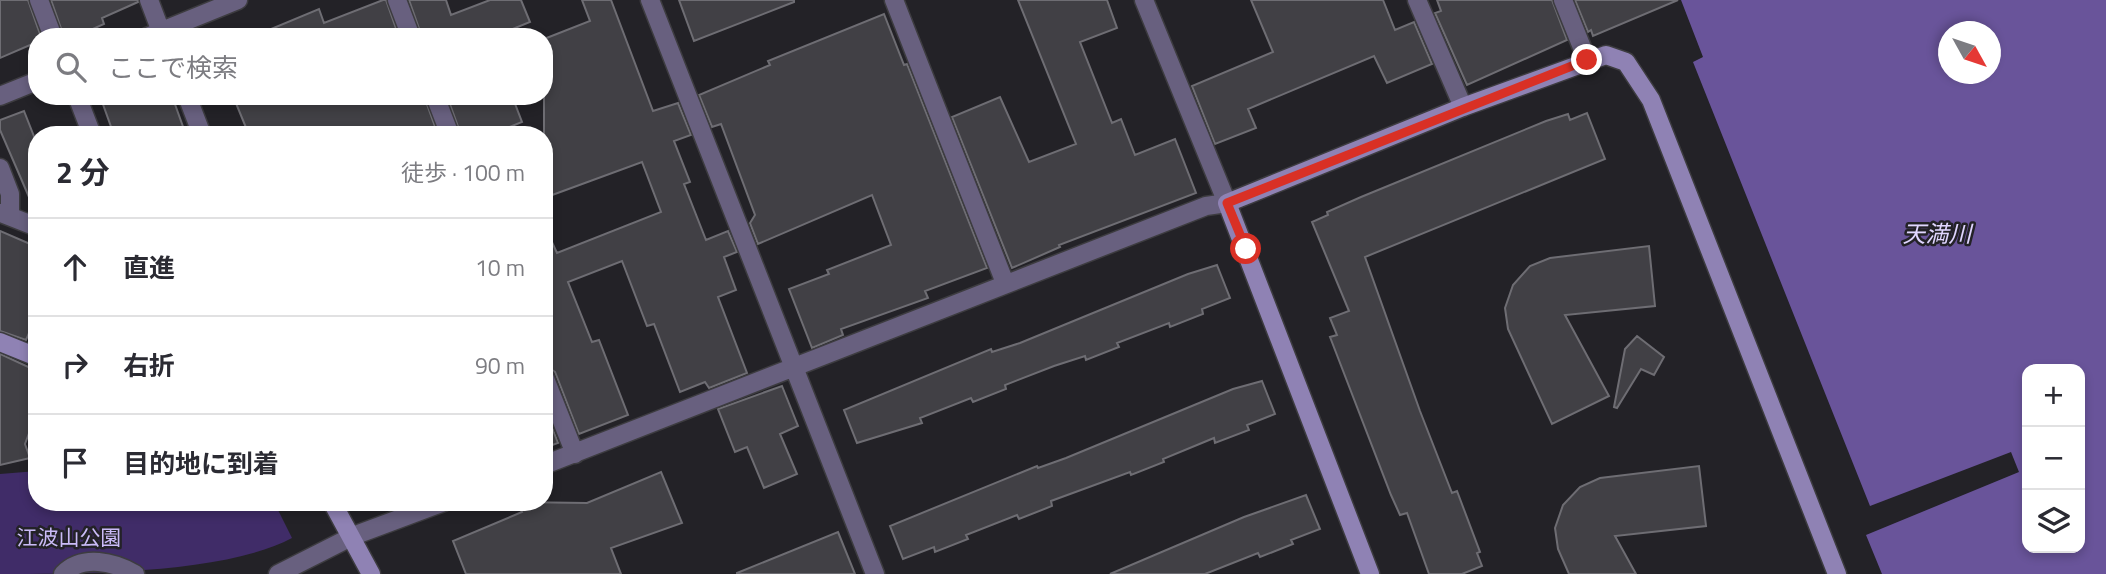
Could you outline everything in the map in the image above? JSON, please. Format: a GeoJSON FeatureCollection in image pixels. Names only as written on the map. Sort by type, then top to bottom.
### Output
{"type":"FeatureCollection","features":[{"type":"Feature","properties":{"kind":"street"},"geometry":{"type":"LineString","coordinates":[[39,0],[50,28]]}},
{"type":"Feature","properties":{"kind":"street"},"geometry":{"type":"LineString","coordinates":[[149,0],[155,28]]}},
{"type":"Feature","properties":{"kind":"street"},"geometry":{"type":"LineString","coordinates":[[173,28],[239,0]]}},
{"type":"Feature","properties":{"kind":"street"},"geometry":{"type":"LineString","coordinates":[[397,0],[408,28]]}},
{"type":"Feature","properties":{"kind":"street"},"geometry":{"type":"LineString","coordinates":[[650,0],[875,574]]}},
{"type":"Feature","properties":{"kind":"street"},"geometry":{"type":"LineString","coordinates":[[894,0],[1005,283]]}},
{"type":"Feature","properties":{"kind":"street"},"geometry":{"type":"LineString","coordinates":[[1144,0],[1227,203],[1370,574]]}},
{"type":"Feature","properties":{"kind":"street"},"geometry":{"type":"LineString","coordinates":[[1417,0],[1463,107]]}},
{"type":"Feature","properties":{"kind":"street"},"geometry":{"type":"LineString","coordinates":[[1563,0],[1587,60]]}},
{"type":"Feature","properties":{"kind":"street"},"geometry":{"type":"LineString","coordinates":[[553,462],[1206,205],[1227,203],[1463,107],[1606,55],[1626,62],[1651,100],[1837,574]]}},
{"type":"Feature","properties":{"kind":"street"},"geometry":{"type":"LineString","coordinates":[[0,96],[28,85]]}},
{"type":"Feature","properties":{"kind":"street"},"geometry":{"type":"LineString","coordinates":[[80,105],[88,126]]}},
{"type":"Feature","properties":{"kind":"street"},"geometry":{"type":"LineString","coordinates":[[190,105],[199,126]]}},
{"type":"Feature","properties":{"kind":"street"},"geometry":{"type":"LineString","coordinates":[[438,105],[447,126]]}},
{"type":"Feature","properties":{"kind":"street"},"geometry":{"type":"LineString","coordinates":[[0,168],[10,194],[5,214],[28,223]]}},
{"type":"Feature","properties":{"kind":"street"},"geometry":{"type":"LineString","coordinates":[[0,342],[28,353]]}},
{"type":"Feature","properties":{"kind":"street"},"geometry":{"type":"LineString","coordinates":[[553,399],[575,454]]}},
{"type":"Feature","properties":{"kind":"street"},"geometry":{"type":"LineString","coordinates":[[338,511],[371,574]]}},
{"type":"Feature","properties":{"kind":"street"},"geometry":{"type":"LineString","coordinates":[[278,574],[353,536],[420,511]]}},
{"type":"Feature","properties":{"kind":"street"},"geometry":{"type":"LineString","coordinates":[[63,574],[87,562],[116,564],[135,574]]}},
{"type":"Feature","properties":{"kind":"green space","name":"江波山公園"},"geometry":{"type":"Polygon","coordinates":[[[28,472],[28,511],[278,511],[292,538],[264,550],[230,559],[152,570],[0,574],[0,474],[28,472]]]}},
{"type":"Feature","properties":{"kind":"water","name":"天満川"},"geometry":{"type":"Polygon","coordinates":[[[1681,0],[2106,0],[2106,574],[1882,574],[1866,535],[2019,472],[2011,452],[1870,506],[1693,62],[1703,57],[1681,0]]]}},
{"type":"Feature","properties":{"kind":"building"},"geometry":{"type":"Polygon","coordinates":[[[0,0],[28,0],[38,28],[28,28],[28,46],[0,58],[0,0]]]}},
{"type":"Feature","properties":{"kind":"building"},"geometry":{"type":"Polygon","coordinates":[[[51,0],[138,0],[102,18],[104,24],[95,28],[61,28],[51,0]]]}},
{"type":"Feature","properties":{"kind":"building"},"geometry":{"type":"Polygon","coordinates":[[[386,0],[396,28],[274,28],[319,9],[324,23],[386,0]]]}},
{"type":"Feature","properties":{"kind":"building"},"geometry":{"type":"Polygon","coordinates":[[[409,0],[446,0],[451,15],[490,0],[521,0],[530,22],[515,28],[419,28],[409,0]]]}},
{"type":"Feature","properties":{"kind":"building"},"geometry":{"type":"Polygon","coordinates":[[[582,0],[611,0],[653,111],[678,103],[691,135],[674,141],[690,182],[684,184],[706,240],[728,231],[737,252],[724,257],[736,290],[718,297],[747,373],[709,388],[705,382],[680,392],[654,324],[647,326],[622,261],[568,282],[592,342],[599,340],[628,415],[579,434],[553,371],[553,244],[557,253],[661,212],[642,162],[553,195],[553,126],[544,126],[544,105],[553,105],[553,35],[590,21],[582,0]]]}},
{"type":"Feature","properties":{"kind":"building"},"geometry":{"type":"Polygon","coordinates":[[[679,0],[794,0],[794,2],[694,41],[679,0]]]}},
{"type":"Feature","properties":{"kind":"building"},"geometry":{"type":"Polygon","coordinates":[[[1018,0],[1107,0],[1117,28],[1080,42],[1112,123],[1121,119],[1135,155],[1175,139],[1196,193],[1059,245],[1060,247],[1012,268],[952,117],[1000,97],[1029,162],[1076,144],[1018,0]]]}},
{"type":"Feature","properties":{"kind":"building"},"geometry":{"type":"Polygon","coordinates":[[[1251,0],[1383,0],[1395,30],[1414,22],[1432,64],[1387,83],[1374,56],[1248,109],[1256,128],[1215,144],[1192,86],[1273,52],[1251,0]]]}},
{"type":"Feature","properties":{"kind":"building"},"geometry":{"type":"Polygon","coordinates":[[[1437,0],[1552,0],[1567,40],[1467,85],[1435,13],[1441,11],[1437,0]]]}},
{"type":"Feature","properties":{"kind":"building"},"geometry":{"type":"Polygon","coordinates":[[[1575,0],[1678,0],[1593,36],[1591,30],[1588,32],[1575,0]]]}},
{"type":"Feature","properties":{"kind":"building"},"geometry":{"type":"Polygon","coordinates":[[[884,14],[904,65],[907,64],[987,268],[925,291],[928,298],[841,329],[843,335],[812,348],[789,289],[829,274],[827,270],[891,245],[872,195],[758,244],[750,223],[755,215],[721,124],[712,127],[699,95],[770,65],[768,61],[884,14]]]}},
{"type":"Feature","properties":{"kind":"building"},"geometry":{"type":"Polygon","coordinates":[[[103,105],[175,105],[183,126],[111,126],[103,105]]]}},
{"type":"Feature","properties":{"kind":"building"},"geometry":{"type":"Polygon","coordinates":[[[237,105],[427,105],[435,126],[245,126],[237,105]]]}},
{"type":"Feature","properties":{"kind":"building"},"geometry":{"type":"Polygon","coordinates":[[[450,105],[515,105],[522,122],[512,126],[458,126],[450,105]]]}},
{"type":"Feature","properties":{"kind":"building"},"geometry":{"type":"Polygon","coordinates":[[[24,111],[30,126],[28,195],[0,130],[0,120],[24,111]]]}},
{"type":"Feature","properties":{"kind":"building"},"geometry":{"type":"Polygon","coordinates":[[[1587,113],[1605,159],[1365,257],[1420,411],[1452,493],[1457,491],[1480,552],[1477,553],[1482,566],[1462,574],[1429,574],[1407,513],[1400,515],[1391,495],[1330,337],[1337,335],[1330,318],[1349,311],[1312,222],[1361,197],[1546,121],[1568,114],[1570,120],[1587,113]]]}},
{"type":"Feature","properties":{"kind":"building"},"geometry":{"type":"Polygon","coordinates":[[[0,231],[28,243],[28,335],[26,340],[0,331],[0,231]]]}},
{"type":"Feature","properties":{"kind":"building"},"geometry":{"type":"Polygon","coordinates":[[[1649,246],[1655,306],[1565,315],[1609,396],[1552,424],[1508,329],[1505,308],[1513,285],[1530,266],[1550,258],[1649,246]]]}},
{"type":"Feature","properties":{"kind":"building"},"geometry":{"type":"Polygon","coordinates":[[[1217,265],[1230,298],[1202,309],[1203,314],[1170,327],[1169,323],[1117,343],[1119,347],[1086,360],[1085,356],[1054,366],[1005,385],[1006,389],[973,402],[971,398],[920,418],[922,423],[857,443],[844,410],[991,349],[992,352],[1020,343],[1188,274],[1217,265]]]}},
{"type":"Feature","properties":{"kind":"building"},"geometry":{"type":"Polygon","coordinates":[[[1637,336],[1664,357],[1654,375],[1641,369],[1617,408],[1614,407],[1625,349],[1637,336]]]}},
{"type":"Feature","properties":{"kind":"building"},"geometry":{"type":"Polygon","coordinates":[[[0,354],[28,367],[28,436],[25,444],[28,458],[0,465],[0,354]]]}},
{"type":"Feature","properties":{"kind":"building"},"geometry":{"type":"Polygon","coordinates":[[[1262,381],[1275,414],[1247,425],[1249,430],[1215,443],[1214,438],[1131,475],[1130,472],[1051,501],[1052,506],[1019,519],[1017,515],[966,535],[968,539],[935,552],[934,547],[903,559],[890,526],[1037,466],[1038,468],[1066,458],[1233,389],[1262,381]]]}},
{"type":"Feature","properties":{"kind":"building"},"geometry":{"type":"Polygon","coordinates":[[[782,386],[798,426],[780,434],[797,474],[764,488],[747,447],[735,452],[718,409],[782,386]]]}},
{"type":"Feature","properties":{"kind":"building"},"geometry":{"type":"Polygon","coordinates":[[[553,430],[558,443],[553,445],[553,430]]]}},
{"type":"Feature","properties":{"kind":"building"},"geometry":{"type":"Polygon","coordinates":[[[1699,466],[1706,526],[1615,536],[1636,574],[1569,574],[1558,549],[1555,528],[1563,505],[1580,487],[1600,478],[1699,466]]]}},
{"type":"Feature","properties":{"kind":"building"},"geometry":{"type":"Polygon","coordinates":[[[661,472],[682,523],[611,548],[621,574],[466,574],[453,541],[522,511],[553,511],[553,503],[587,503],[661,472]]]}},
{"type":"Feature","properties":{"kind":"building"},"geometry":{"type":"Polygon","coordinates":[[[1306,495],[1320,529],[1291,540],[1293,544],[1260,557],[1258,553],[1205,574],[1110,574],[1244,517],[1306,495]]]}},
{"type":"Feature","properties":{"kind":"building"},"geometry":{"type":"Polygon","coordinates":[[[838,532],[855,574],[737,574],[737,573],[838,532]]]}},
{"type":"Feature","properties":{"kind":"route"},"geometry":{"type":"LineString","coordinates":[[1246,249],[1227,203],[1587,60]]}}]}
